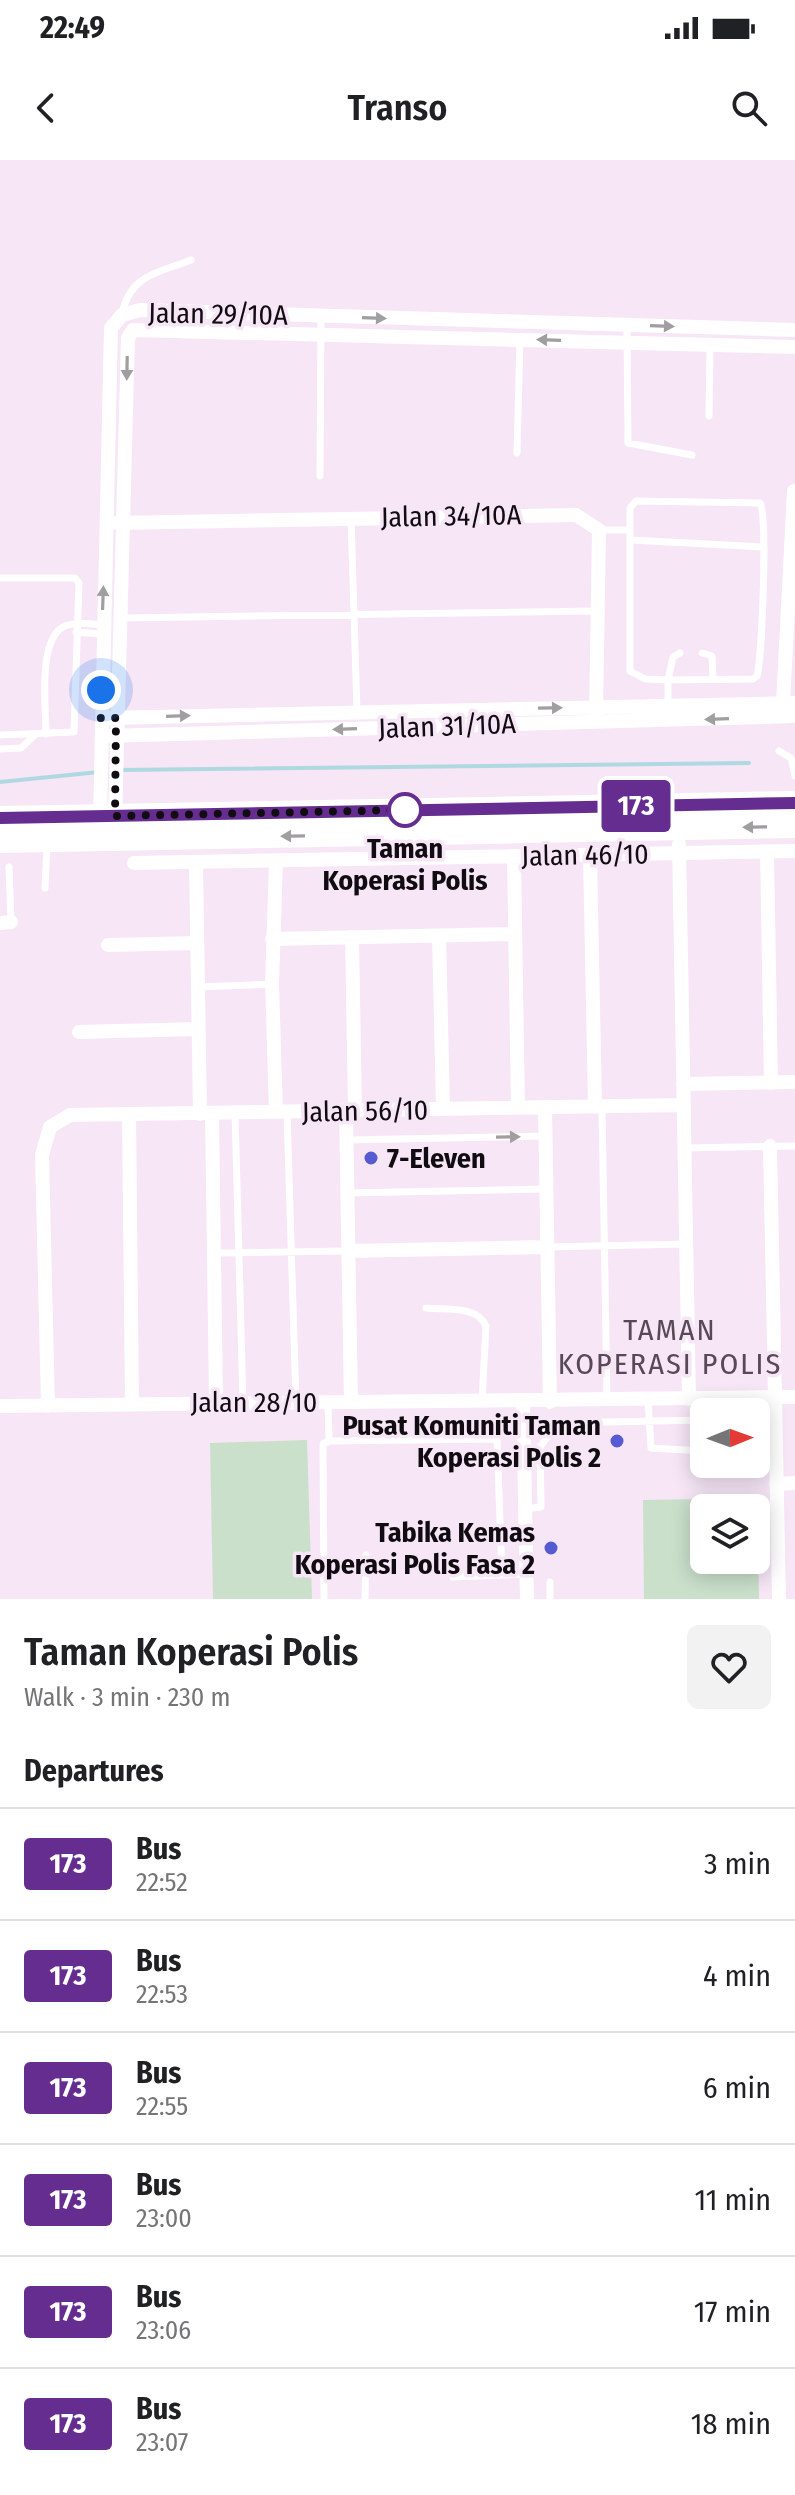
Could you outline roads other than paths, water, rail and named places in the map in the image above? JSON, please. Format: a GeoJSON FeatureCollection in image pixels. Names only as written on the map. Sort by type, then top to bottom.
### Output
{"type":"FeatureCollection","features":[{"type":"Feature","properties":{"kind":"main road","name":"Jalan 46/10"},"geometry":{"type":"LineString","coordinates":[[679,817],[795,803]]}},
{"type":"Feature","properties":{"kind":"main road","name":"Jalan 46/10"},"geometry":{"type":"LineString","coordinates":[[0,818],[108,828],[679,817],[795,826]]}},
{"type":"Feature","properties":{"kind":"main road","name":"Jalan 46/10"},"geometry":{"type":"LineString","coordinates":[[0,841],[47,840],[108,828]]}},
{"type":"Feature","properties":{"kind":"street","name":"Jalan 29/10A"},"geometry":{"type":"LineString","coordinates":[[108,828],[100,787],[99,736],[111,328],[122,315],[140,310],[795,330]]}},
{"type":"Feature","properties":{"kind":"street","name":"Jalan 29/10A"},"geometry":{"type":"LineString","coordinates":[[108,828],[115,791],[128,338],[133,330],[795,347]]}},
{"type":"Feature","properties":{"kind":"street"},"geometry":{"type":"LineString","coordinates":[[789,704],[794,491]]}},
{"type":"Feature","properties":{"kind":"street","name":"Jalan 34/10A"},"geometry":{"type":"LineString","coordinates":[[106,524],[576,515],[599,530]]}},
{"type":"Feature","properties":{"kind":"street"},"geometry":{"type":"LineString","coordinates":[[596,714],[599,530]]}},
{"type":"Feature","properties":{"kind":"street","name":"Jalan 31/10A"},"geometry":{"type":"LineString","coordinates":[[99,736],[596,714],[668,705],[789,704]]}},
{"type":"Feature","properties":{"kind":"street","name":"Jalan 31/10A"},"geometry":{"type":"LineString","coordinates":[[100,718],[357,711],[795,716]]}},
{"type":"Feature","properties":{"kind":"street"},"geometry":{"type":"LineString","coordinates":[[679,817],[689,1399]]}},
{"type":"Feature","properties":{"kind":"street","name":"Jalan 46/10"},"geometry":{"type":"LineString","coordinates":[[134,863],[795,851]]}},
{"type":"Feature","properties":{"kind":"street"},"geometry":{"type":"LineString","coordinates":[[767,852],[771,1083]]}},
{"type":"Feature","properties":{"kind":"street"},"geometry":{"type":"LineString","coordinates":[[590,855],[598,1107]]}},
{"type":"Feature","properties":{"kind":"street"},"geometry":{"type":"LineString","coordinates":[[514,856],[518,1108]]}},
{"type":"Feature","properties":{"kind":"street"},"geometry":{"type":"LineString","coordinates":[[276,861],[272,984],[282,1112]]}},
{"type":"Feature","properties":{"kind":"street"},"geometry":{"type":"LineString","coordinates":[[196,862],[198,1029],[213,1253],[216,1402]]}},
{"type":"Feature","properties":{"kind":"street"},"geometry":{"type":"LineString","coordinates":[[272,939],[515,934]]}},
{"type":"Feature","properties":{"kind":"street"},"geometry":{"type":"LineString","coordinates":[[439,936],[443,1109]]}},
{"type":"Feature","properties":{"kind":"street"},"geometry":{"type":"LineString","coordinates":[[351,1402],[346,1140],[350,1111],[352,937]]}},
{"type":"Feature","properties":{"kind":"street"},"geometry":{"type":"LineString","coordinates":[[108,945],[197,943]]}},
{"type":"Feature","properties":{"kind":"street"},"geometry":{"type":"LineString","coordinates":[[79,1032],[198,1029]]}},
{"type":"Feature","properties":{"kind":"street"},"geometry":{"type":"LineString","coordinates":[[683,1084],[795,1082]]}},
{"type":"Feature","properties":{"kind":"street","name":"Jalan 56/10"},"geometry":{"type":"LineString","coordinates":[[48,1406],[42,1155],[50,1127],[70,1115],[684,1105]]}},
{"type":"Feature","properties":{"kind":"street"},"geometry":{"type":"LineString","coordinates":[[545,1108],[550,1402]]}},
{"type":"Feature","properties":{"kind":"street"},"geometry":{"type":"LineString","coordinates":[[129,1115],[132,1404]]}},
{"type":"Feature","properties":{"kind":"street"},"geometry":{"type":"LineString","coordinates":[[770,1146],[779,1599]]}},
{"type":"Feature","properties":{"kind":"street"},"geometry":{"type":"LineString","coordinates":[[348,1251],[547,1247]]}},
{"type":"Feature","properties":{"kind":"street","name":"Jalan 28/10"},"geometry":{"type":"LineString","coordinates":[[0,1406],[795,1397]]}},
{"type":"Feature","properties":{"kind":"street"},"geometry":{"type":"LineString","coordinates":[[523,1402],[527,1599]]}},
{"type":"Feature","properties":{"kind":"street"},"geometry":{"type":"LineString","coordinates":[[776,1484],[795,1483]]}},
{"type":"Feature","properties":{"kind":"lane"},"geometry":{"type":"LineString","coordinates":[[122,315],[126,297],[136,282],[191,260]]}},
{"type":"Feature","properties":{"kind":"lane"},"geometry":{"type":"LineString","coordinates":[[320,476],[321,316]]}},
{"type":"Feature","properties":{"kind":"lane"},"geometry":{"type":"LineString","coordinates":[[627,325],[628,443],[692,455]]}},
{"type":"Feature","properties":{"kind":"lane"},"geometry":{"type":"LineString","coordinates":[[517,453],[520,339]]}},
{"type":"Feature","properties":{"kind":"lane"},"geometry":{"type":"LineString","coordinates":[[709,416],[710,345]]}},
{"type":"Feature","properties":{"kind":"lane"},"geometry":{"type":"LineString","coordinates":[[636,501],[760,503],[764,511],[757,676],[753,679],[668,680],[645,679],[630,671],[631,540],[630,508],[636,501]]}},
{"type":"Feature","properties":{"kind":"lane"},"geometry":{"type":"LineString","coordinates":[[351,517],[357,711]]}},
{"type":"Feature","properties":{"kind":"lane"},"geometry":{"type":"LineString","coordinates":[[599,530],[630,530]]}},
{"type":"Feature","properties":{"kind":"lane"},"geometry":{"type":"LineString","coordinates":[[631,540],[763,547]]}},
{"type":"Feature","properties":{"kind":"lane"},"geometry":{"type":"LineString","coordinates":[[0,578],[75,578],[79,583],[76,728],[71,734],[0,735]]}},
{"type":"Feature","properties":{"kind":"lane"},"geometry":{"type":"LineString","coordinates":[[120,618],[598,611]]}},
{"type":"Feature","properties":{"kind":"lane"},"geometry":{"type":"LineString","coordinates":[[46,734],[47,650],[51,637],[62,627],[102,630]]}},
{"type":"Feature","properties":{"kind":"lane"},"geometry":{"type":"LineString","coordinates":[[668,705],[668,680],[673,657],[680,653]]}},
{"type":"Feature","properties":{"kind":"lane"},"geometry":{"type":"LineString","coordinates":[[702,653],[712,656],[713,679]]}},
{"type":"Feature","properties":{"kind":"lane"},"geometry":{"type":"LineString","coordinates":[[0,749],[21,748],[35,735]]}},
{"type":"Feature","properties":{"kind":"lane"},"geometry":{"type":"LineString","coordinates":[[779,751],[794,763],[795,776]]}},
{"type":"Feature","properties":{"kind":"lane"},"geometry":{"type":"LineString","coordinates":[[45,888],[47,840]]}},
{"type":"Feature","properties":{"kind":"lane"},"geometry":{"type":"LineString","coordinates":[[5,922],[9,867]]}},
{"type":"Feature","properties":{"kind":"lane"},"geometry":{"type":"LineString","coordinates":[[198,987],[272,984]]}},
{"type":"Feature","properties":{"kind":"lane"},"geometry":{"type":"LineString","coordinates":[[598,1107],[607,1401]]}},
{"type":"Feature","properties":{"kind":"lane"},"geometry":{"type":"LineString","coordinates":[[282,1112],[296,1402]]}},
{"type":"Feature","properties":{"kind":"lane"},"geometry":{"type":"LineString","coordinates":[[235,1113],[243,1402]]}},
{"type":"Feature","properties":{"kind":"lane","name":"Jalan 56/10"},"geometry":{"type":"LineString","coordinates":[[346,1140],[545,1136]]}},
{"type":"Feature","properties":{"kind":"lane"},"geometry":{"type":"LineString","coordinates":[[685,1148],[795,1146]]}},
{"type":"Feature","properties":{"kind":"lane"},"geometry":{"type":"LineString","coordinates":[[347,1193],[546,1189]]}},
{"type":"Feature","properties":{"kind":"lane"},"geometry":{"type":"LineString","coordinates":[[547,1247],[686,1244]]}},
{"type":"Feature","properties":{"kind":"lane"},"geometry":{"type":"LineString","coordinates":[[213,1253],[348,1251]]}},
{"type":"Feature","properties":{"kind":"lane"},"geometry":{"type":"LineString","coordinates":[[426,1308],[474,1312],[482,1316],[486,1326],[482,1402]]}},
{"type":"Feature","properties":{"kind":"lane"},"geometry":{"type":"LineString","coordinates":[[648,1400],[648,1445],[655,1451],[690,1451]]}},
{"type":"Feature","properties":{"kind":"lane"},"geometry":{"type":"LineString","coordinates":[[581,1401],[581,1422]]}},
{"type":"Feature","properties":{"kind":"lane"},"geometry":{"type":"LineString","coordinates":[[328,1402],[329,1441]]}},
{"type":"Feature","properties":{"kind":"lane"},"geometry":{"type":"LineString","coordinates":[[525,1509],[541,1507],[540,1447],[558,1423],[690,1420]]}},
{"type":"Feature","properties":{"kind":"lane"},"geometry":{"type":"LineString","coordinates":[[324,1599],[323,1444],[329,1441],[497,1439],[502,1575]]}},
{"type":"Feature","properties":{"kind":"lane"},"geometry":{"type":"LineString","coordinates":[[365,1599],[366,1555]]}},
{"type":"Feature","properties":{"kind":"lane"},"geometry":{"type":"LineString","coordinates":[[453,1577],[526,1574]]}},
{"type":"Feature","properties":{"kind":"lane"},"geometry":{"type":"LineString","coordinates":[[550,1582],[550,1599]]}},
{"type":"Feature","properties":{"kind":"waterway"},"geometry":{"type":"LineString","coordinates":[[120,770],[749,763]]}},
{"type":"Feature","properties":{"kind":"waterway"},"geometry":{"type":"LineString","coordinates":[[0,782],[99,772]]}},
{"type":"Feature","properties":{"kind":"place","name":"Taman Koperasi Polis"},"geometry":{"type":"Point","coordinates":[405,810]}},
{"type":"Feature","properties":{"kind":"place","name":"7-Eleven"},"geometry":{"type":"Point","coordinates":[371,1158]}},
{"type":"Feature","properties":{"kind":"place","name":"Pusat Komuniti Taman Koperasi Polis 2"},"geometry":{"type":"Point","coordinates":[617,1441]}},
{"type":"Feature","properties":{"kind":"place","name":"Tabika Kemas Koperasi Polis Fasa 2"},"geometry":{"type":"Point","coordinates":[551,1548]}},
{"type":"Feature","properties":{"kind":"district","name":"TAMAN KOPERASI POLIS"},"geometry":{"type":"Point","coordinates":[670,1347]}}]}
